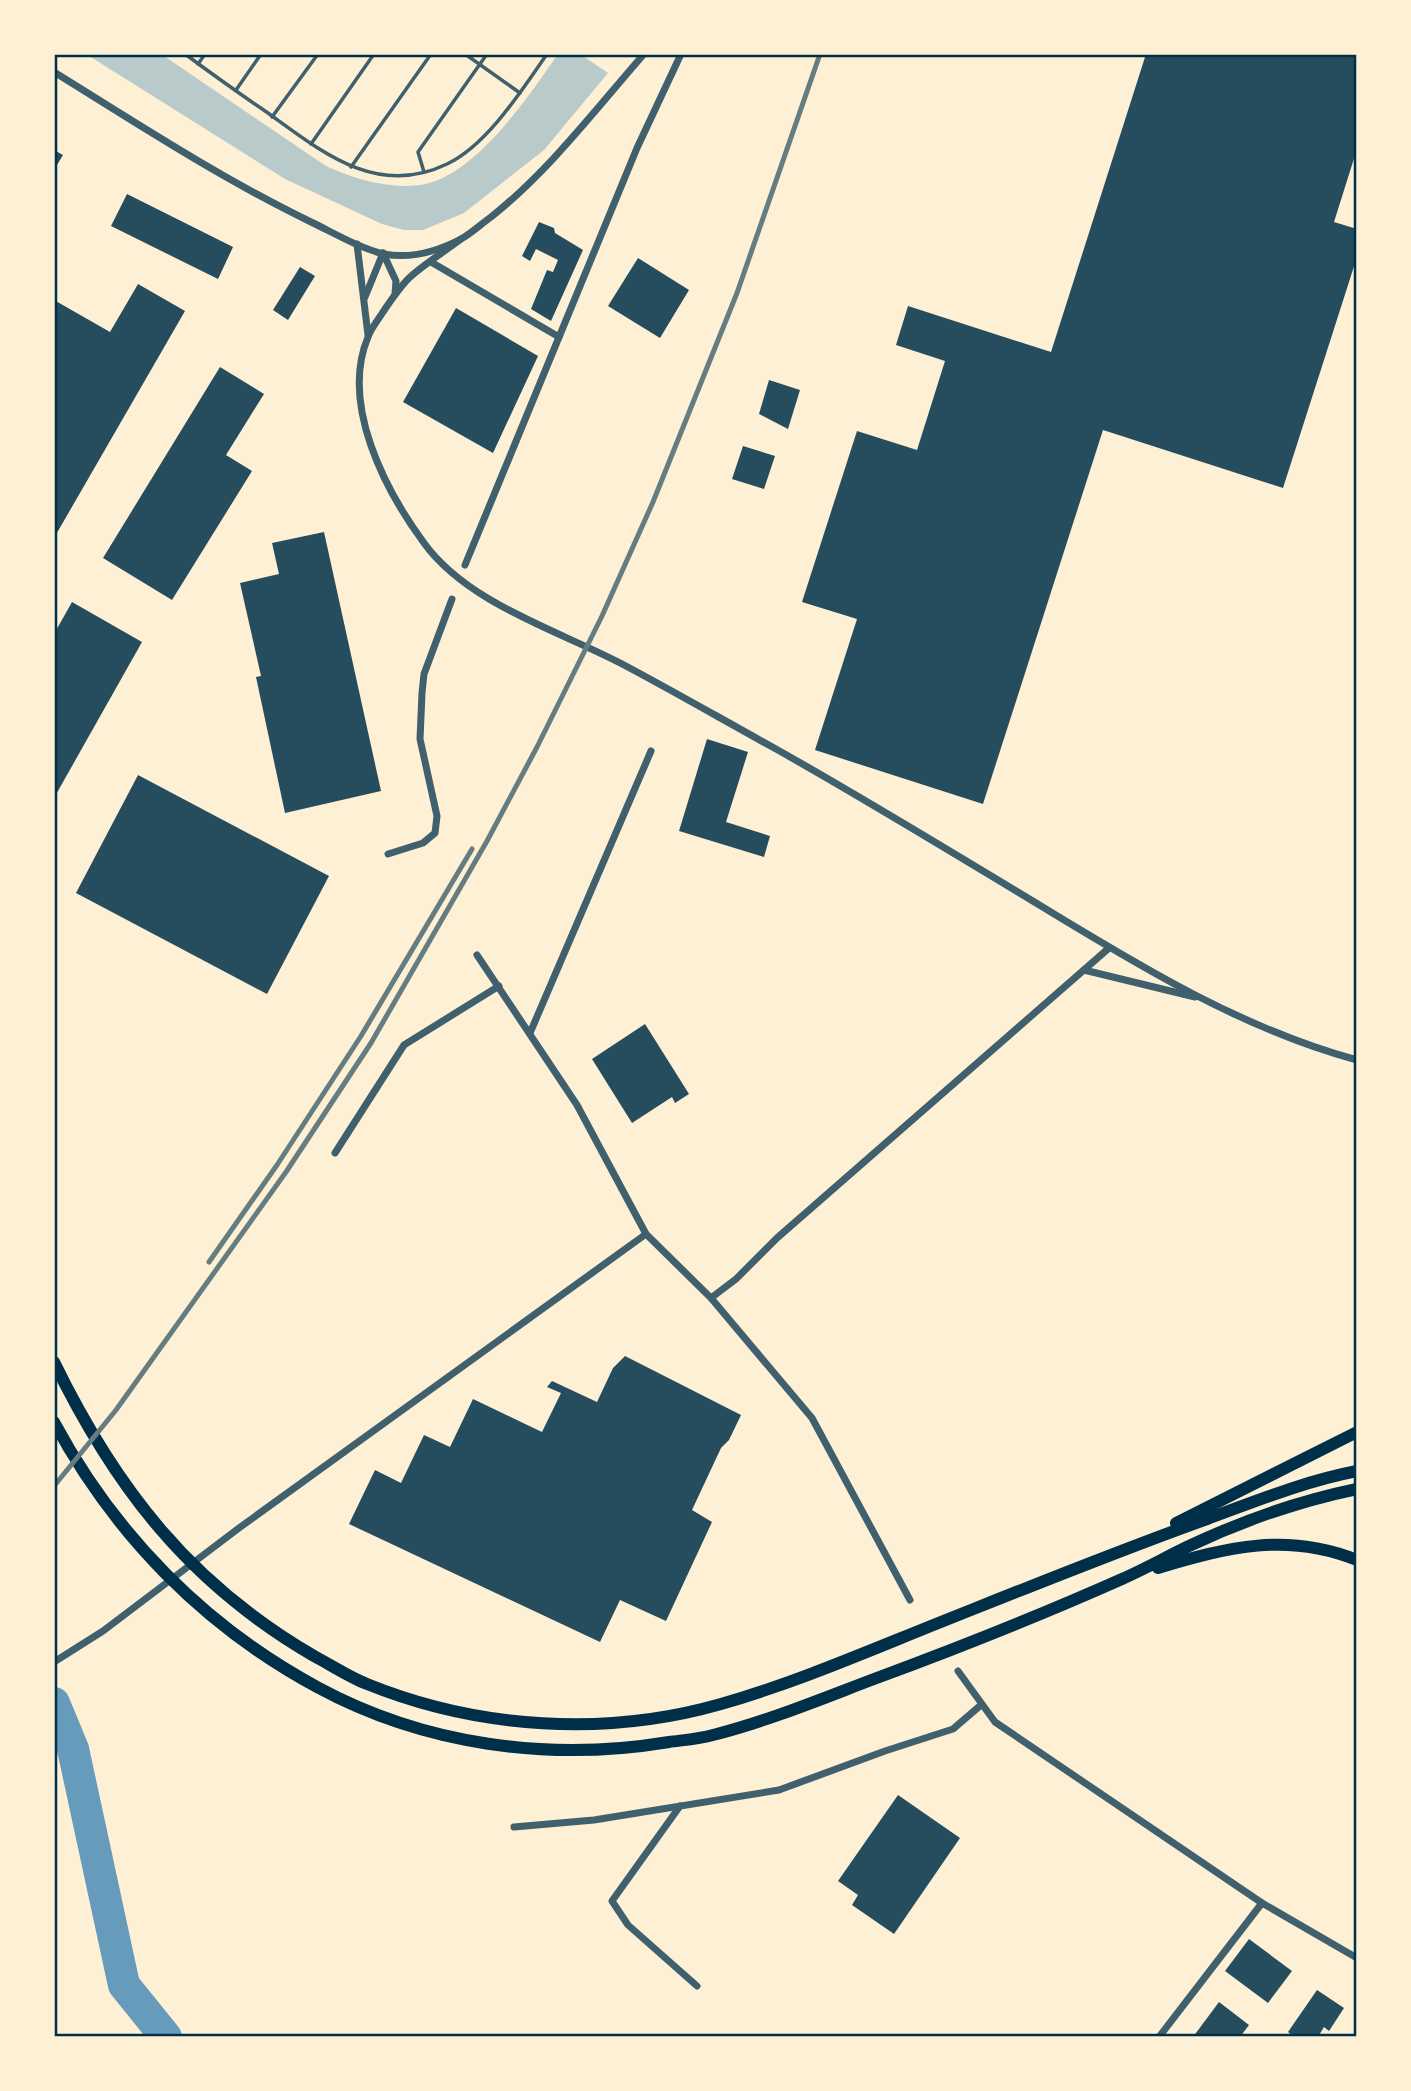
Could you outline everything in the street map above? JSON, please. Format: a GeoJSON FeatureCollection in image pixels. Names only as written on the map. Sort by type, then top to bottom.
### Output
{"type":"FeatureCollection","features":[{"type":"Feature","properties":{"kind":"highway"},"geometry":{"type":"LineString","coordinates":[[54,1362],[89,1430],[153,1523],[236,1603],[271,1630],[365,1684],[428,1704],[505,1719],[565,1725],[624,1722],[720,1704],[806,1676],[1124,1549],[1301,1484],[1357,1471]]}},
{"type":"Feature","properties":{"kind":"highway"},"geometry":{"type":"LineString","coordinates":[[54,1422],[110,1511],[146,1555],[187,1596],[227,1630],[291,1673],[361,1709],[425,1730],[526,1750],[587,1751],[648,1746],[711,1735],[783,1713],[980,1640],[1125,1578],[1192,1544],[1289,1506],[1357,1489]]}},
{"type":"Feature","properties":{"kind":"highway"},"geometry":{"type":"LineString","coordinates":[[1124,1549],[1357,1432]]}},
{"type":"Feature","properties":{"kind":"highway"},"geometry":{"type":"LineString","coordinates":[[1125,1578],[1195,1557],[1261,1544],[1314,1547],[1357,1560]]}},
{"type":"Feature","properties":{"kind":"street"},"geometry":{"type":"LineString","coordinates":[[644,54],[539,174],[502,207],[409,278],[368,336],[361,362],[359,390],[362,417],[369,442],[386,479],[424,544],[447,570],[498,603],[623,665],[778,750],[1109,948],[1270,1031],[1357,1060]]}},
{"type":"Feature","properties":{"kind":"street"},"geometry":{"type":"LineString","coordinates":[[465,565],[637,148],[681,54]]}},
{"type":"Feature","properties":{"kind":"street"},"geometry":{"type":"LineString","coordinates":[[54,72],[209,168],[357,244],[383,253],[404,256],[421,254],[461,239]]}},
{"type":"Feature","properties":{"kind":"street"},"geometry":{"type":"LineString","coordinates":[[357,244],[368,336]]}},
{"type":"Feature","properties":{"kind":"street"},"geometry":{"type":"LineString","coordinates":[[383,253],[396,281],[395,295]]}},
{"type":"Feature","properties":{"kind":"street"},"geometry":{"type":"LineString","coordinates":[[365,298],[383,253]]}},
{"type":"Feature","properties":{"kind":"street"},"geometry":{"type":"LineString","coordinates":[[431,262],[559,337]]}},
{"type":"Feature","properties":{"kind":"street"},"geometry":{"type":"LineString","coordinates":[[388,854],[423,843],[435,833],[437,816],[420,739],[422,693],[424,674],[452,600]]}},
{"type":"Feature","properties":{"kind":"street"},"geometry":{"type":"LineString","coordinates":[[530,1033],[651,751]]}},
{"type":"Feature","properties":{"kind":"street"},"geometry":{"type":"LineString","coordinates":[[711,1298],[736,1279],[777,1238],[1109,948]]}},
{"type":"Feature","properties":{"kind":"street"},"geometry":{"type":"LineString","coordinates":[[477,954],[578,1105],[646,1234],[711,1298],[811,1418],[910,1600]]}},
{"type":"Feature","properties":{"kind":"street"},"geometry":{"type":"LineString","coordinates":[[1084,970],[1209,1000]]}},
{"type":"Feature","properties":{"kind":"street"},"geometry":{"type":"LineString","coordinates":[[335,1153],[404,1045],[499,986]]}},
{"type":"Feature","properties":{"kind":"street"},"geometry":{"type":"LineString","coordinates":[[54,1662],[103,1632],[239,1528],[646,1234]]}},
{"type":"Feature","properties":{"kind":"street"},"geometry":{"type":"LineString","coordinates":[[958,1671],[995,1722],[1262,1903],[1357,1958]]}},
{"type":"Feature","properties":{"kind":"street"},"geometry":{"type":"LineString","coordinates":[[514,1828],[594,1819],[779,1790],[953,1729],[981,1705]]}},
{"type":"Feature","properties":{"kind":"street"},"geometry":{"type":"LineString","coordinates":[[680,1806],[612,1901],[628,1925],[697,1986]]}},
{"type":"Feature","properties":{"kind":"street"},"geometry":{"type":"LineString","coordinates":[[1158,2037],[1262,1903]]}},
{"type":"Feature","properties":{"kind":"lane"},"geometry":{"type":"LineString","coordinates":[[185,54],[331,158],[374,174],[396,176],[424,172],[448,164],[473,145],[495,125],[547,54]]}},
{"type":"Feature","properties":{"kind":"lane"},"geometry":{"type":"LineString","coordinates":[[198,64],[205,54]]}},
{"type":"Feature","properties":{"kind":"lane"},"geometry":{"type":"LineString","coordinates":[[236,90],[261,54]]}},
{"type":"Feature","properties":{"kind":"lane"},"geometry":{"type":"LineString","coordinates":[[272,117],[318,54]]}},
{"type":"Feature","properties":{"kind":"lane"},"geometry":{"type":"LineString","coordinates":[[311,144],[374,54]]}},
{"type":"Feature","properties":{"kind":"lane"},"geometry":{"type":"LineString","coordinates":[[351,167],[431,54]]}},
{"type":"Feature","properties":{"kind":"lane"},"geometry":{"type":"LineString","coordinates":[[466,54],[520,93]]}},
{"type":"Feature","properties":{"kind":"lane"},"geometry":{"type":"LineString","coordinates":[[424,172],[418,152],[487,54]]}},
{"type":"Feature","properties":{"kind":"shaded area"},"geometry":{"type":"Polygon","coordinates":[[[86,54],[161,54],[326,166],[360,179],[395,186],[420,185],[440,179],[480,152],[516,112],[558,54],[580,54],[608,73],[544,150],[464,213],[423,230],[404,230],[382,224],[285,179],[86,54]]]}},
{"type":"Feature","properties":{"kind":"building"},"geometry":{"type":"Polygon","coordinates":[[[1146,54],[1357,54],[1357,149],[1334,222],[1357,229],[1357,257],[1283,488],[1103,430],[983,804],[815,750],[857,619],[802,602],[857,431],[917,450],[945,361],[896,345],[908,306],[1051,352],[1146,54]]]}},
{"type":"Feature","properties":{"kind":"building"},"geometry":{"type":"Polygon","coordinates":[[[54,150],[63,155],[54,170],[54,150]]]}},
{"type":"Feature","properties":{"kind":"building"},"geometry":{"type":"Polygon","coordinates":[[[127,194],[233,247],[218,279],[111,226],[127,194]]]}},
{"type":"Feature","properties":{"kind":"building"},"geometry":{"type":"Polygon","coordinates":[[[539,222],[554,228],[555,233],[583,250],[551,321],[531,309],[547,270],[553,272],[558,260],[536,249],[530,261],[522,256],[539,222]]]}},
{"type":"Feature","properties":{"kind":"building"},"geometry":{"type":"Polygon","coordinates":[[[638,258],[689,290],[660,338],[608,306],[638,258]]]}},
{"type":"Feature","properties":{"kind":"building"},"geometry":{"type":"Polygon","coordinates":[[[300,267],[315,276],[288,320],[273,310],[300,267]]]}},
{"type":"Feature","properties":{"kind":"building"},"geometry":{"type":"Polygon","coordinates":[[[138,284],[185,311],[54,538],[54,300],[110,332],[138,284]]]}},
{"type":"Feature","properties":{"kind":"building"},"geometry":{"type":"Polygon","coordinates":[[[456,308],[538,356],[493,453],[403,402],[456,308]]]}},
{"type":"Feature","properties":{"kind":"building"},"geometry":{"type":"Polygon","coordinates":[[[220,367],[264,394],[226,455],[252,471],[172,600],[103,558],[220,367]]]}},
{"type":"Feature","properties":{"kind":"building"},"geometry":{"type":"Polygon","coordinates":[[[769,380],[800,390],[788,429],[759,414],[769,380]]]}},
{"type":"Feature","properties":{"kind":"building"},"geometry":{"type":"Polygon","coordinates":[[[743,446],[775,456],[764,489],[732,479],[743,446]]]}},
{"type":"Feature","properties":{"kind":"building"},"geometry":{"type":"Polygon","coordinates":[[[324,532],[381,791],[285,813],[256,677],[261,676],[240,583],[279,574],[272,543],[324,532]]]}},
{"type":"Feature","properties":{"kind":"building"},"geometry":{"type":"Polygon","coordinates":[[[72,602],[142,642],[54,798],[54,634],[72,602]]]}},
{"type":"Feature","properties":{"kind":"building"},"geometry":{"type":"Polygon","coordinates":[[[707,739],[748,752],[726,822],[770,836],[764,857],[679,831],[707,739]]]}},
{"type":"Feature","properties":{"kind":"building"},"geometry":{"type":"Polygon","coordinates":[[[138,775],[329,876],[267,994],[76,893],[138,775]]]}},
{"type":"Feature","properties":{"kind":"building"},"geometry":{"type":"Polygon","coordinates":[[[645,1024],[689,1094],[675,1103],[672,1097],[632,1123],[592,1059],[645,1024]]]}},
{"type":"Feature","properties":{"kind":"building"},"geometry":{"type":"Polygon","coordinates":[[[625,1356],[741,1415],[729,1440],[721,1448],[692,1510],[712,1522],[666,1621],[620,1600],[600,1642],[349,1524],[375,1470],[401,1483],[424,1435],[450,1447],[473,1399],[542,1432],[561,1393],[547,1387],[552,1381],[597,1402],[613,1368],[625,1356]]]}},
{"type":"Feature","properties":{"kind":"building"},"geometry":{"type":"Polygon","coordinates":[[[898,1795],[960,1838],[894,1934],[852,1905],[858,1895],[838,1881],[898,1795]]]}},
{"type":"Feature","properties":{"kind":"building"},"geometry":{"type":"Polygon","coordinates":[[[1249,1939],[1292,1971],[1268,2003],[1225,1971],[1249,1939]]]}},
{"type":"Feature","properties":{"kind":"building"},"geometry":{"type":"Polygon","coordinates":[[[1317,1990],[1344,2008],[1329,2031],[1324,2027],[1318,2037],[1294,2037],[1288,2032],[1317,1990]]]}},
{"type":"Feature","properties":{"kind":"building"},"geometry":{"type":"Polygon","coordinates":[[[1219,2002],[1249,2025],[1240,2037],[1193,2037],[1219,2002]]]}},
{"type":"Feature","properties":{"kind":"waterway"},"geometry":{"type":"LineString","coordinates":[[54,1703],[73,1749],[124,1985],[166,2037]]}},
{"type":"Feature","properties":{"kind":"railway"},"geometry":{"type":"LineString","coordinates":[[54,1486],[116,1410],[286,1172],[371,1043],[487,841],[602,616],[653,502],[737,293],[820,54]]}},
{"type":"Feature","properties":{"kind":"railway"},"geometry":{"type":"LineString","coordinates":[[209,1262],[277,1165],[361,1036],[472,849]]}}]}
